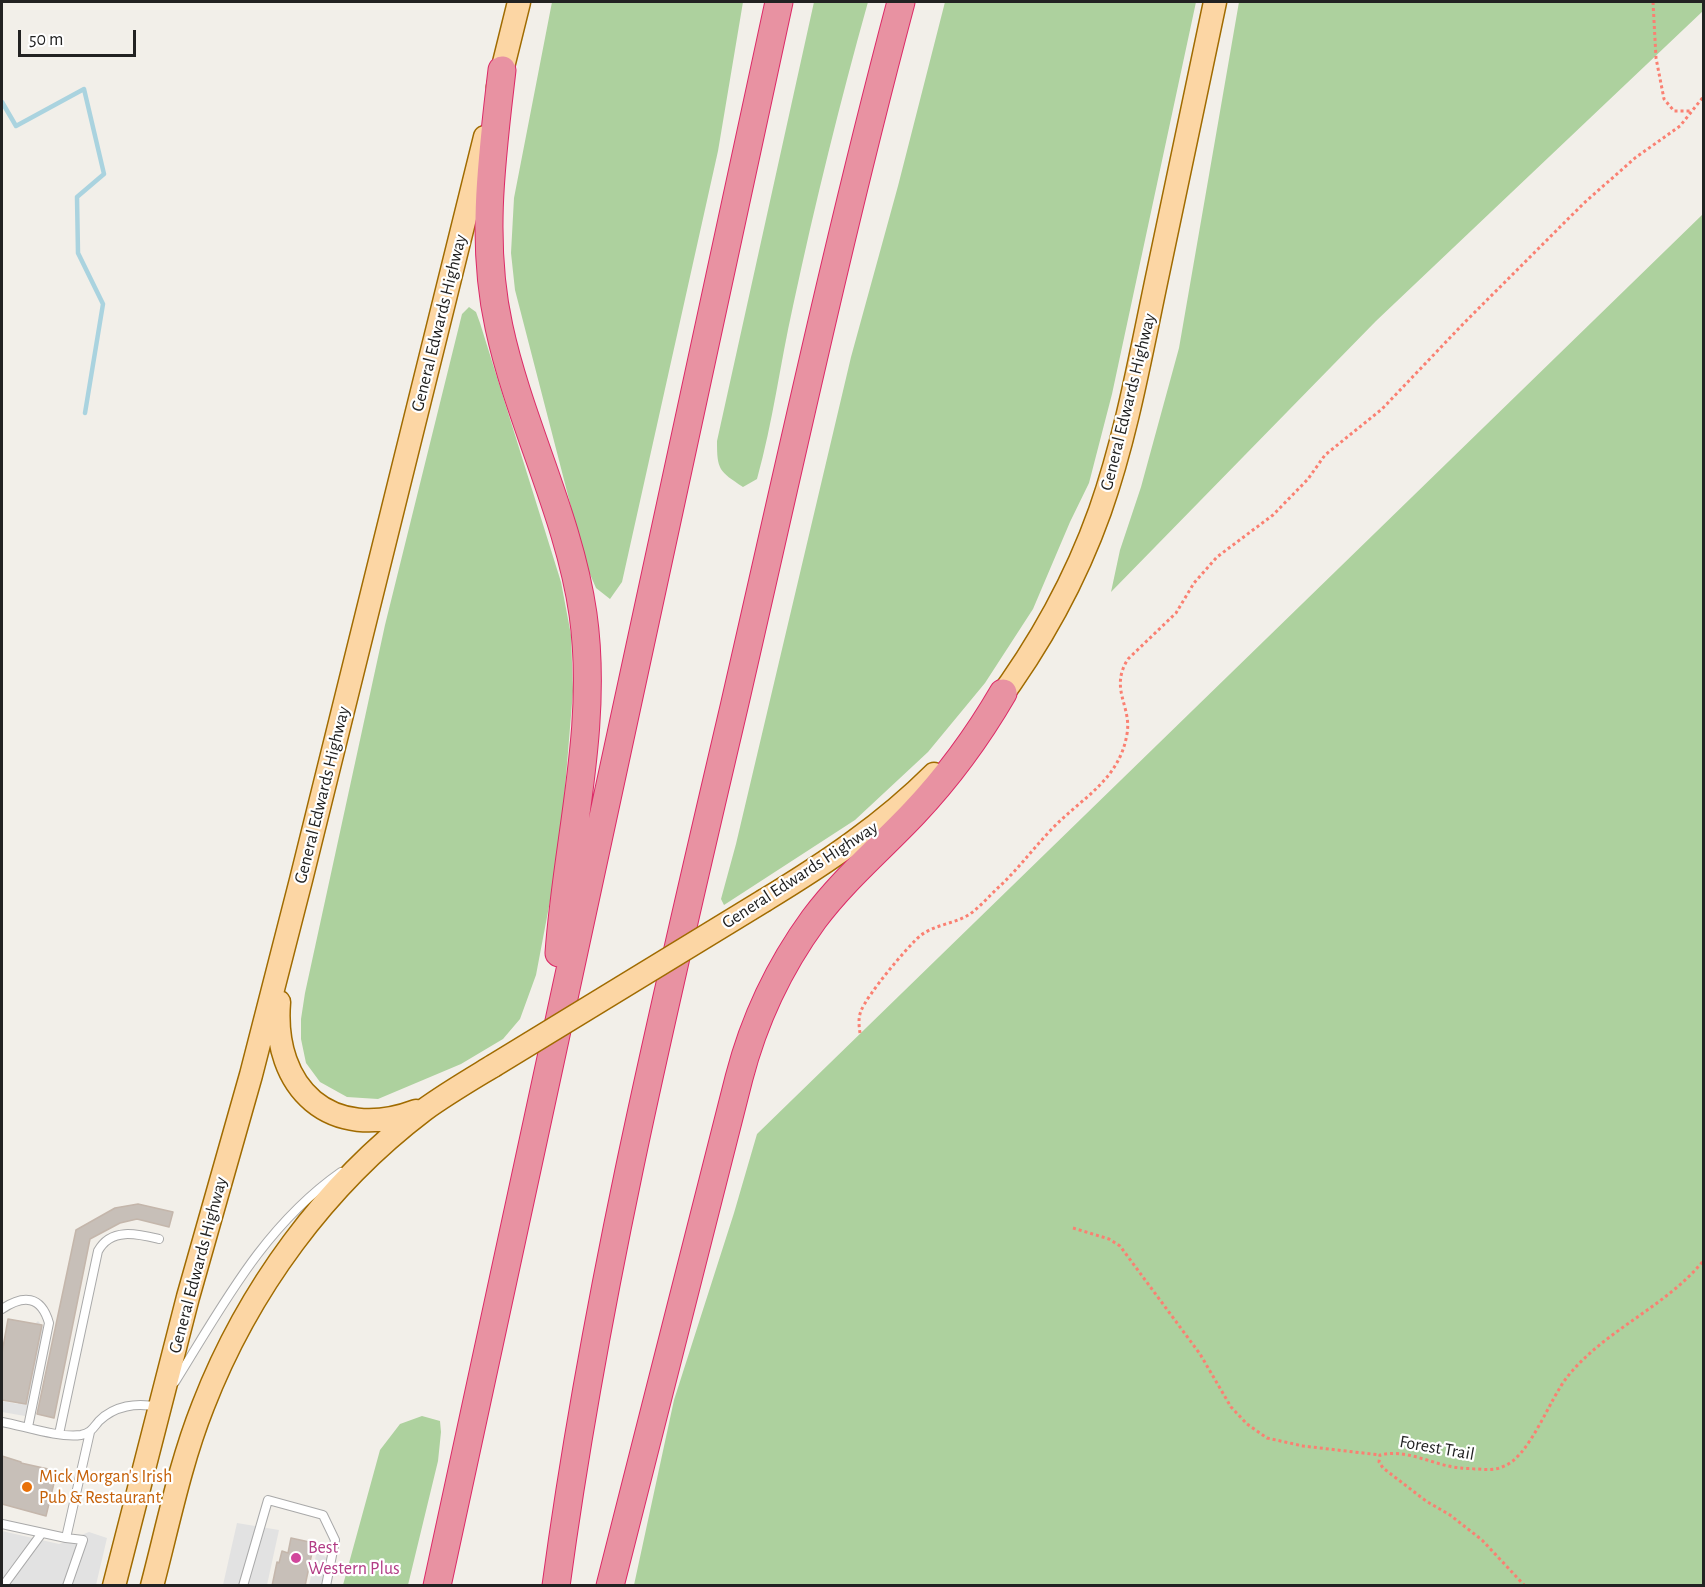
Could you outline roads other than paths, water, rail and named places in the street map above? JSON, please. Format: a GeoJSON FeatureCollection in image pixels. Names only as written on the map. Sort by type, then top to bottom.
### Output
{"type":"FeatureCollection","features":[{"type":"Feature","properties":{"kind":"highway"},"geometry":{"type":"LineString","coordinates":[[437,1586],[778,2]]}},
{"type":"Feature","properties":{"kind":"highway"},"geometry":{"type":"LineString","coordinates":[[556,1586],[597,1333],[645,1089],[853,196],[901,2]]}},
{"type":"Feature","properties":{"kind":"highway"},"geometry":{"type":"LineString","coordinates":[[502,70],[488,210],[493,296],[506,355],[574,570],[582,607],[587,657],[588,689],[584,745],[562,908],[552,1054]]}},
{"type":"Feature","properties":{"kind":"highway"},"geometry":{"type":"LineString","coordinates":[[610,1586],[739,1078],[763,1006],[786,962],[815,919],[845,883],[944,779],[984,725],[1004,693]]}},
{"type":"Feature","properties":{"kind":"main road","name":"General Edwards Highway"},"geometry":{"type":"LineString","coordinates":[[114,1586],[194,1275],[251,1076],[302,880],[519,2]]}},
{"type":"Feature","properties":{"kind":"main road","name":"General Edwards Highway"},"geometry":{"type":"LineString","coordinates":[[153,1586],[193,1432],[213,1380],[234,1337],[268,1280],[299,1236],[341,1185],[378,1149],[436,1102],[765,900],[853,843],[907,800],[967,739],[1004,693],[1036,645],[1068,585],[1089,540],[1109,483],[1131,401],[1215,2]]}},
{"type":"Feature","properties":{"kind":"main road"},"geometry":{"type":"LineString","coordinates":[[302,880],[285,961],[278,1014],[281,1051],[291,1076],[315,1103],[331,1112],[356,1119],[376,1120],[396,1117],[436,1102]]}},
{"type":"Feature","properties":{"kind":"lane"},"geometry":{"type":"LineString","coordinates":[[66,1538],[90,1432],[101,1419],[124,1407],[140,1404],[160,1408],[234,1286],[268,1239],[325,1184],[378,1149]]}},
{"type":"Feature","properties":{"kind":"lane"},"geometry":{"type":"LineString","coordinates":[[60,1434],[98,1251],[105,1242],[126,1233],[159,1239]]}},
{"type":"Feature","properties":{"kind":"lane"},"geometry":{"type":"LineString","coordinates":[[2,1309],[23,1299],[32,1300],[44,1309],[49,1323],[28,1427]]}},
{"type":"Feature","properties":{"kind":"lane"},"geometry":{"type":"LineString","coordinates":[[2,1422],[60,1434],[75,1435],[90,1432]]}},
{"type":"Feature","properties":{"kind":"lane"},"geometry":{"type":"LineString","coordinates":[[243,1586],[268,1500],[323,1515],[336,1540],[326,1586]]}},
{"type":"Feature","properties":{"kind":"lane"},"geometry":{"type":"LineString","coordinates":[[2,1524],[83,1540],[67,1586]]}},
{"type":"Feature","properties":{"kind":"lane"},"geometry":{"type":"LineString","coordinates":[[3,1586],[42,1533]]}},
{"type":"Feature","properties":{"kind":"waterway"},"geometry":{"type":"LineString","coordinates":[[2,102],[16,126],[84,89],[104,174],[77,197],[78,253],[103,304],[85,413]]}},
{"type":"Feature","properties":{"kind":"place","name":"Mick Morgan's Irish Pub & Restaurant"},"geometry":{"type":"Point","coordinates":[27,1487]}},
{"type":"Feature","properties":{"kind":"place","name":"Best Western Plus"},"geometry":{"type":"Point","coordinates":[296,1558]}}]}
